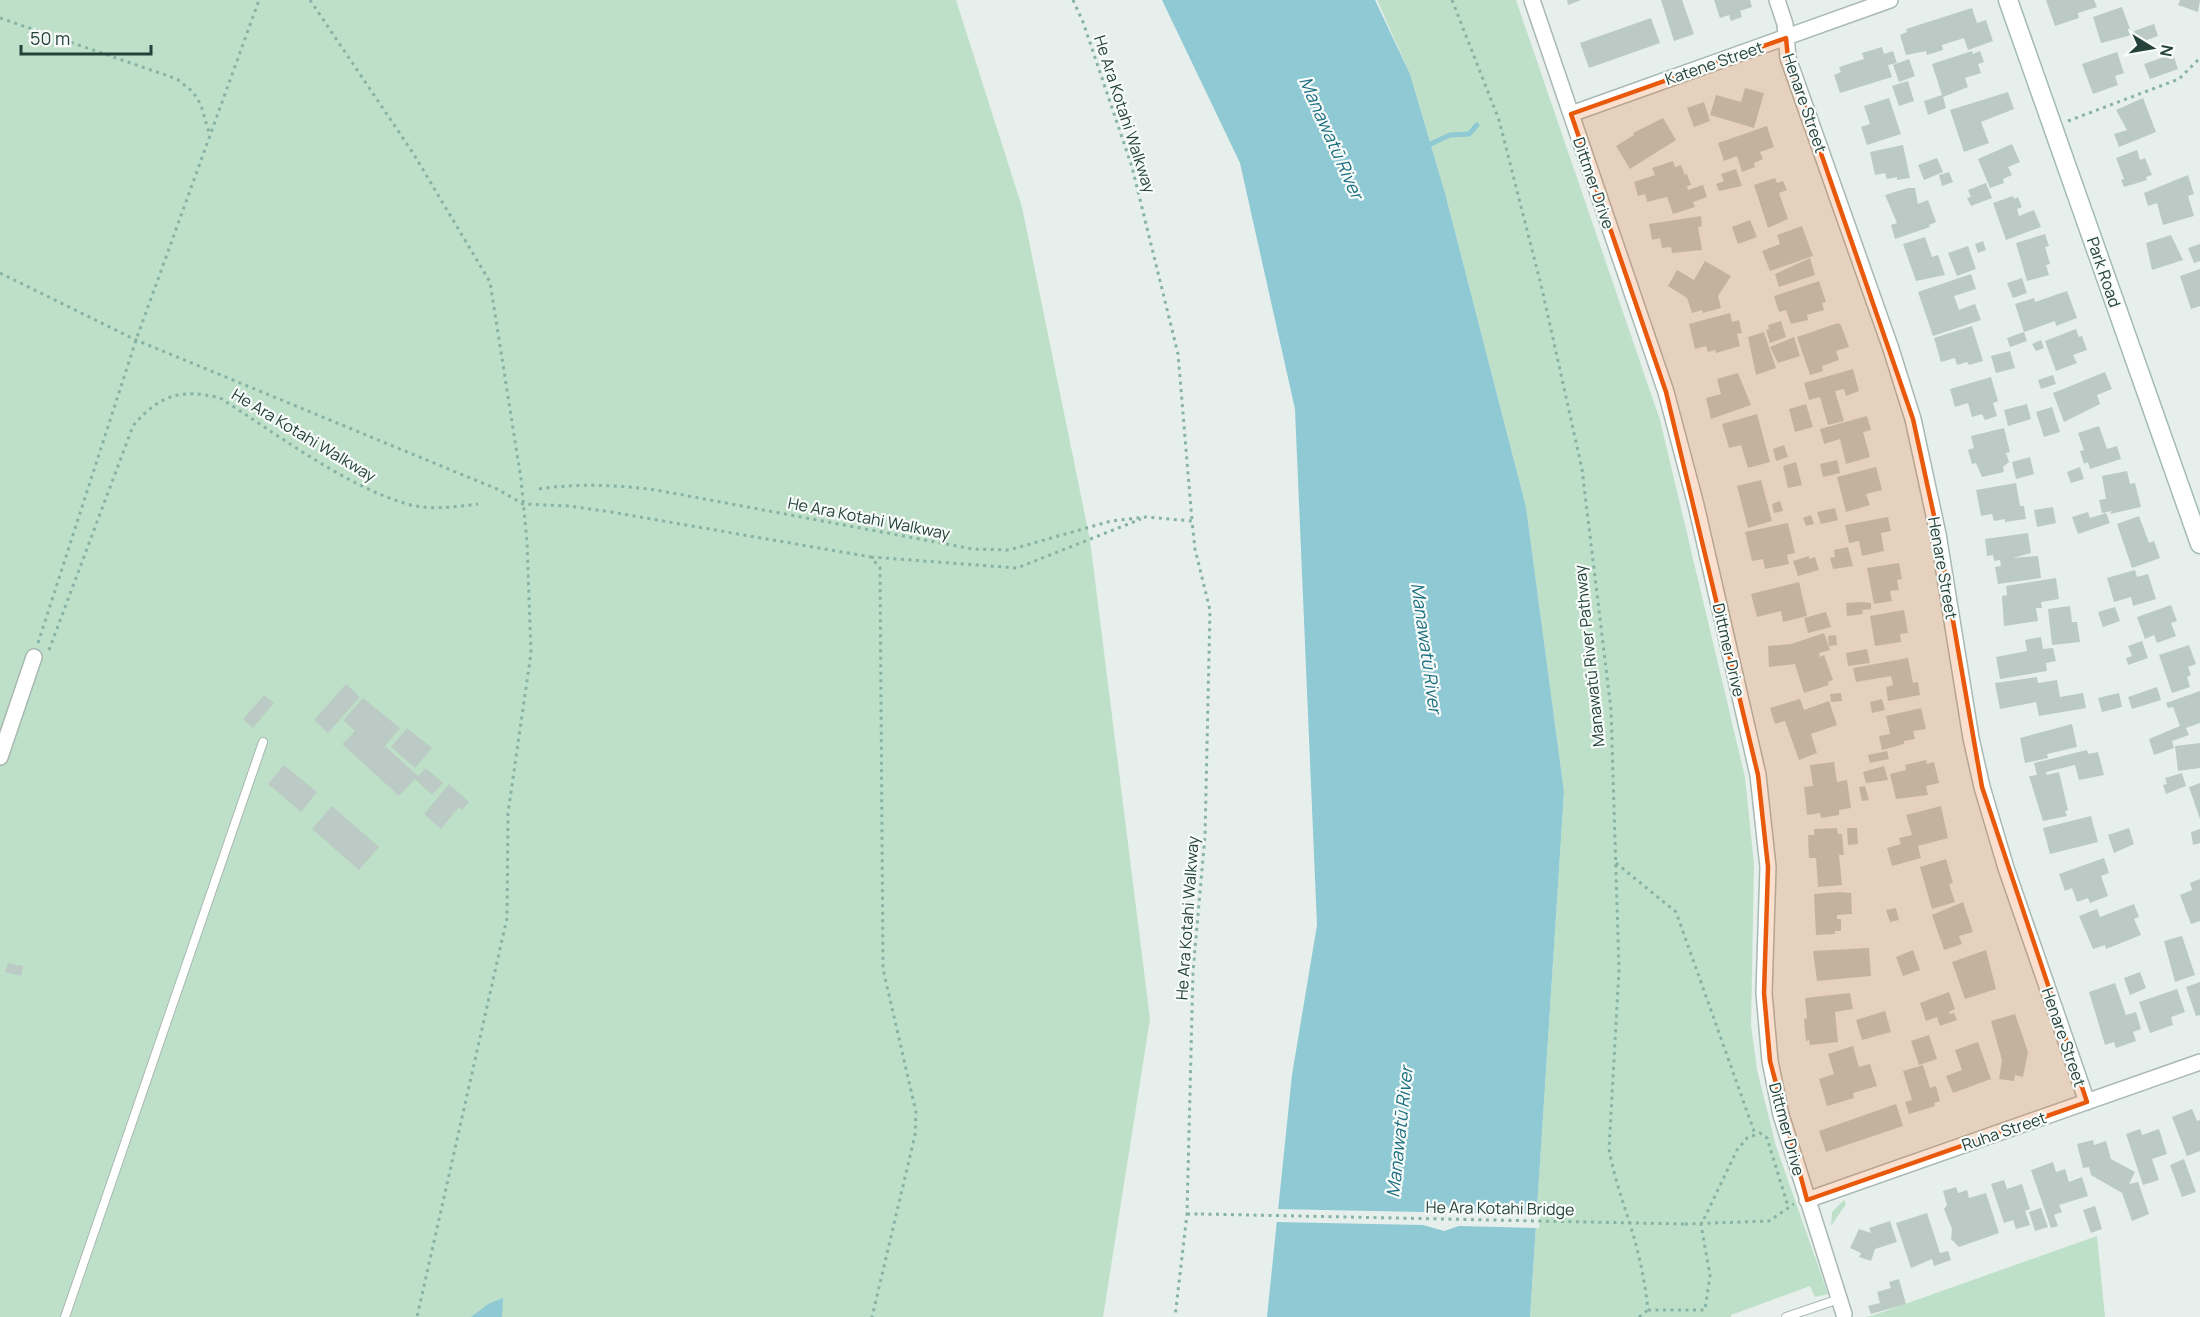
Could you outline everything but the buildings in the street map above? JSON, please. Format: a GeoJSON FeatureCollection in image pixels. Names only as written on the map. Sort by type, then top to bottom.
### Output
{"type":"FeatureCollection","features":[{"type":"Feature","properties":{"kind":"main road","name":"Park Road"},"geometry":{"type":"LineString","coordinates":[[2008,0],[2200,544]]}},
{"type":"Feature","properties":{"kind":"street","name":"Dittmer Drive"},"geometry":{"type":"LineString","coordinates":[[1532,0],[1666,392],[1696,506],[1758,775],[1768,867],[1764,993],[1770,1061],[1781,1115],[1845,1315]]}},
{"type":"Feature","properties":{"kind":"street","name":"Henare Street"},"geometry":{"type":"LineString","coordinates":[[1777,0],[1785,24],[1788,58],[1890,346],[1913,419],[1938,534],[1971,738],[1982,787],[2003,858],[2087,1102]]}},
{"type":"Feature","properties":{"kind":"street","name":"Katene Street"},"geometry":{"type":"LineString","coordinates":[[1571,114],[1890,0]]}},
{"type":"Feature","properties":{"kind":"street"},"geometry":{"type":"LineString","coordinates":[[0,757],[34,657]]}},
{"type":"Feature","properties":{"kind":"street","name":"Ruha Street"},"geometry":{"type":"LineString","coordinates":[[1807,1200],[2200,1062]]}},
{"type":"Feature","properties":{"kind":"lane"},"geometry":{"type":"LineString","coordinates":[[65,1317],[263,742]]}},
{"type":"Feature","properties":{"kind":"lane"},"geometry":{"type":"LineString","coordinates":[[1786,1317],[1839,1299]]}},
{"type":"Feature","properties":{"kind":"path"},"geometry":{"type":"LineString","coordinates":[[34,657],[136,340],[258,0]]}},
{"type":"Feature","properties":{"kind":"path"},"geometry":{"type":"LineString","coordinates":[[310,0],[413,153],[490,282],[529,557],[531,653],[508,813],[507,918],[417,1317]]}},
{"type":"Feature","properties":{"kind":"path","name":"He Ara Kotahi Walkway"},"geometry":{"type":"LineString","coordinates":[[1072,0],[1083,22],[1132,167],[1178,354],[1195,549],[1210,610],[1205,836],[1193,971],[1187,1214],[1175,1317]]}},
{"type":"Feature","properties":{"kind":"path","name":"Manawatū River Pathway"},"geometry":{"type":"LineString","coordinates":[[1452,0],[1499,120],[1542,289],[1582,469],[1611,710],[1619,970],[1609,1149],[1613,1172],[1633,1232],[1646,1285],[1648,1310]]}},
{"type":"Feature","properties":{"kind":"path"},"geometry":{"type":"LineString","coordinates":[[0,18],[177,79],[193,92],[201,105],[209,134]]}},
{"type":"Feature","properties":{"kind":"path"},"geometry":{"type":"LineString","coordinates":[[2053,127],[2179,79],[2200,58]]}},
{"type":"Feature","properties":{"kind":"path"},"geometry":{"type":"LineString","coordinates":[[0,273],[136,340],[497,489],[523,504],[569,506],[611,512],[871,557],[1017,568],[1146,517]]}},
{"type":"Feature","properties":{"kind":"path","name":"He Ara Kotahi Walkway"},"geometry":{"type":"LineString","coordinates":[[34,657],[47,654],[133,426],[145,411],[163,399],[180,394],[200,393],[220,398],[363,487],[406,504],[440,508],[478,504]]}},
{"type":"Feature","properties":{"kind":"path","name":"He Ara Kotahi Walkway"},"geometry":{"type":"LineString","coordinates":[[539,489],[574,484],[615,485],[656,490],[973,549],[1009,550],[1111,521],[1146,517],[1192,521]]}},
{"type":"Feature","properties":{"kind":"path"},"geometry":{"type":"LineString","coordinates":[[871,557],[880,568],[883,969],[916,1112],[915,1135],[872,1317]]}},
{"type":"Feature","properties":{"kind":"path"},"geometry":{"type":"LineString","coordinates":[[1616,863],[1676,912],[1755,1134]]}},
{"type":"Feature","properties":{"kind":"path"},"geometry":{"type":"LineString","coordinates":[[1639,1317],[1648,1310],[1706,1310],[1710,1275],[1701,1225],[1737,1150],[1747,1138],[1760,1133],[1767,1138],[1788,1206]]}},
{"type":"Feature","properties":{"kind":"path","name":"He Ara Kotahi Bridge"},"geometry":{"type":"LineString","coordinates":[[1187,1214],[1701,1225],[1769,1221],[1788,1206],[1807,1200]]}},
{"type":"Feature","properties":{"kind":"highlighted area"},"geometry":{"type":"Polygon","coordinates":[[[1786,38],[1788,58],[1913,419],[1938,534],[1982,787],[2087,1102],[1807,1200],[1770,1061],[1764,993],[1768,867],[1758,775],[1666,392],[1571,114],[1786,38]]]}},
{"type":"Feature","properties":{"kind":"green space"},"geometry":{"type":"Polygon","coordinates":[[[0,0],[956,0],[1022,207],[1090,540],[1150,1019],[1103,1317],[0,1317],[0,0]]]}},
{"type":"Feature","properties":{"kind":"green space"},"geometry":{"type":"Polygon","coordinates":[[[1377,0],[1516,0],[1660,420],[1745,777],[1754,864],[1751,1025],[1757,1070],[1776,1146],[1828,1294],[1815,1297],[1810,1286],[1731,1315],[1731,1317],[1530,1317],[1564,792],[1526,507],[1445,193],[1410,74],[1377,0]]]}},
{"type":"Feature","properties":{"kind":"green space"},"geometry":{"type":"Polygon","coordinates":[[[1844,1200],[1846,1204],[1831,1226],[1832,1212],[1844,1200]]]}},
{"type":"Feature","properties":{"kind":"green space"},"geometry":{"type":"Polygon","coordinates":[[[2097,1236],[2105,1317],[1866,1317],[1874,1315],[2097,1236]]]}},
{"type":"Feature","properties":{"kind":"water","name":"Manawatū River"},"geometry":{"type":"Polygon","coordinates":[[[1162,0],[1375,0],[1410,74],[1445,193],[1526,507],[1564,792],[1530,1317],[1267,1317],[1292,1075],[1317,925],[1295,409],[1240,163],[1162,0]]]}},
{"type":"Feature","properties":{"kind":"water"},"geometry":{"type":"Polygon","coordinates":[[[503,1298],[502,1317],[471,1317],[488,1304],[503,1298]]]}},
{"type":"Feature","properties":{"kind":"pier"},"geometry":{"type":"Polygon","coordinates":[[[1446,1207],[1465,1213],[1540,1214],[1539,1228],[1459,1226],[1444,1231],[1423,1225],[1274,1222],[1275,1209],[1424,1212],[1446,1207]]]}},
{"type":"Feature","properties":{"kind":"waterway"},"geometry":{"type":"LineString","coordinates":[[1426,146],[1450,135],[1469,134],[1477,125]]}}]}
